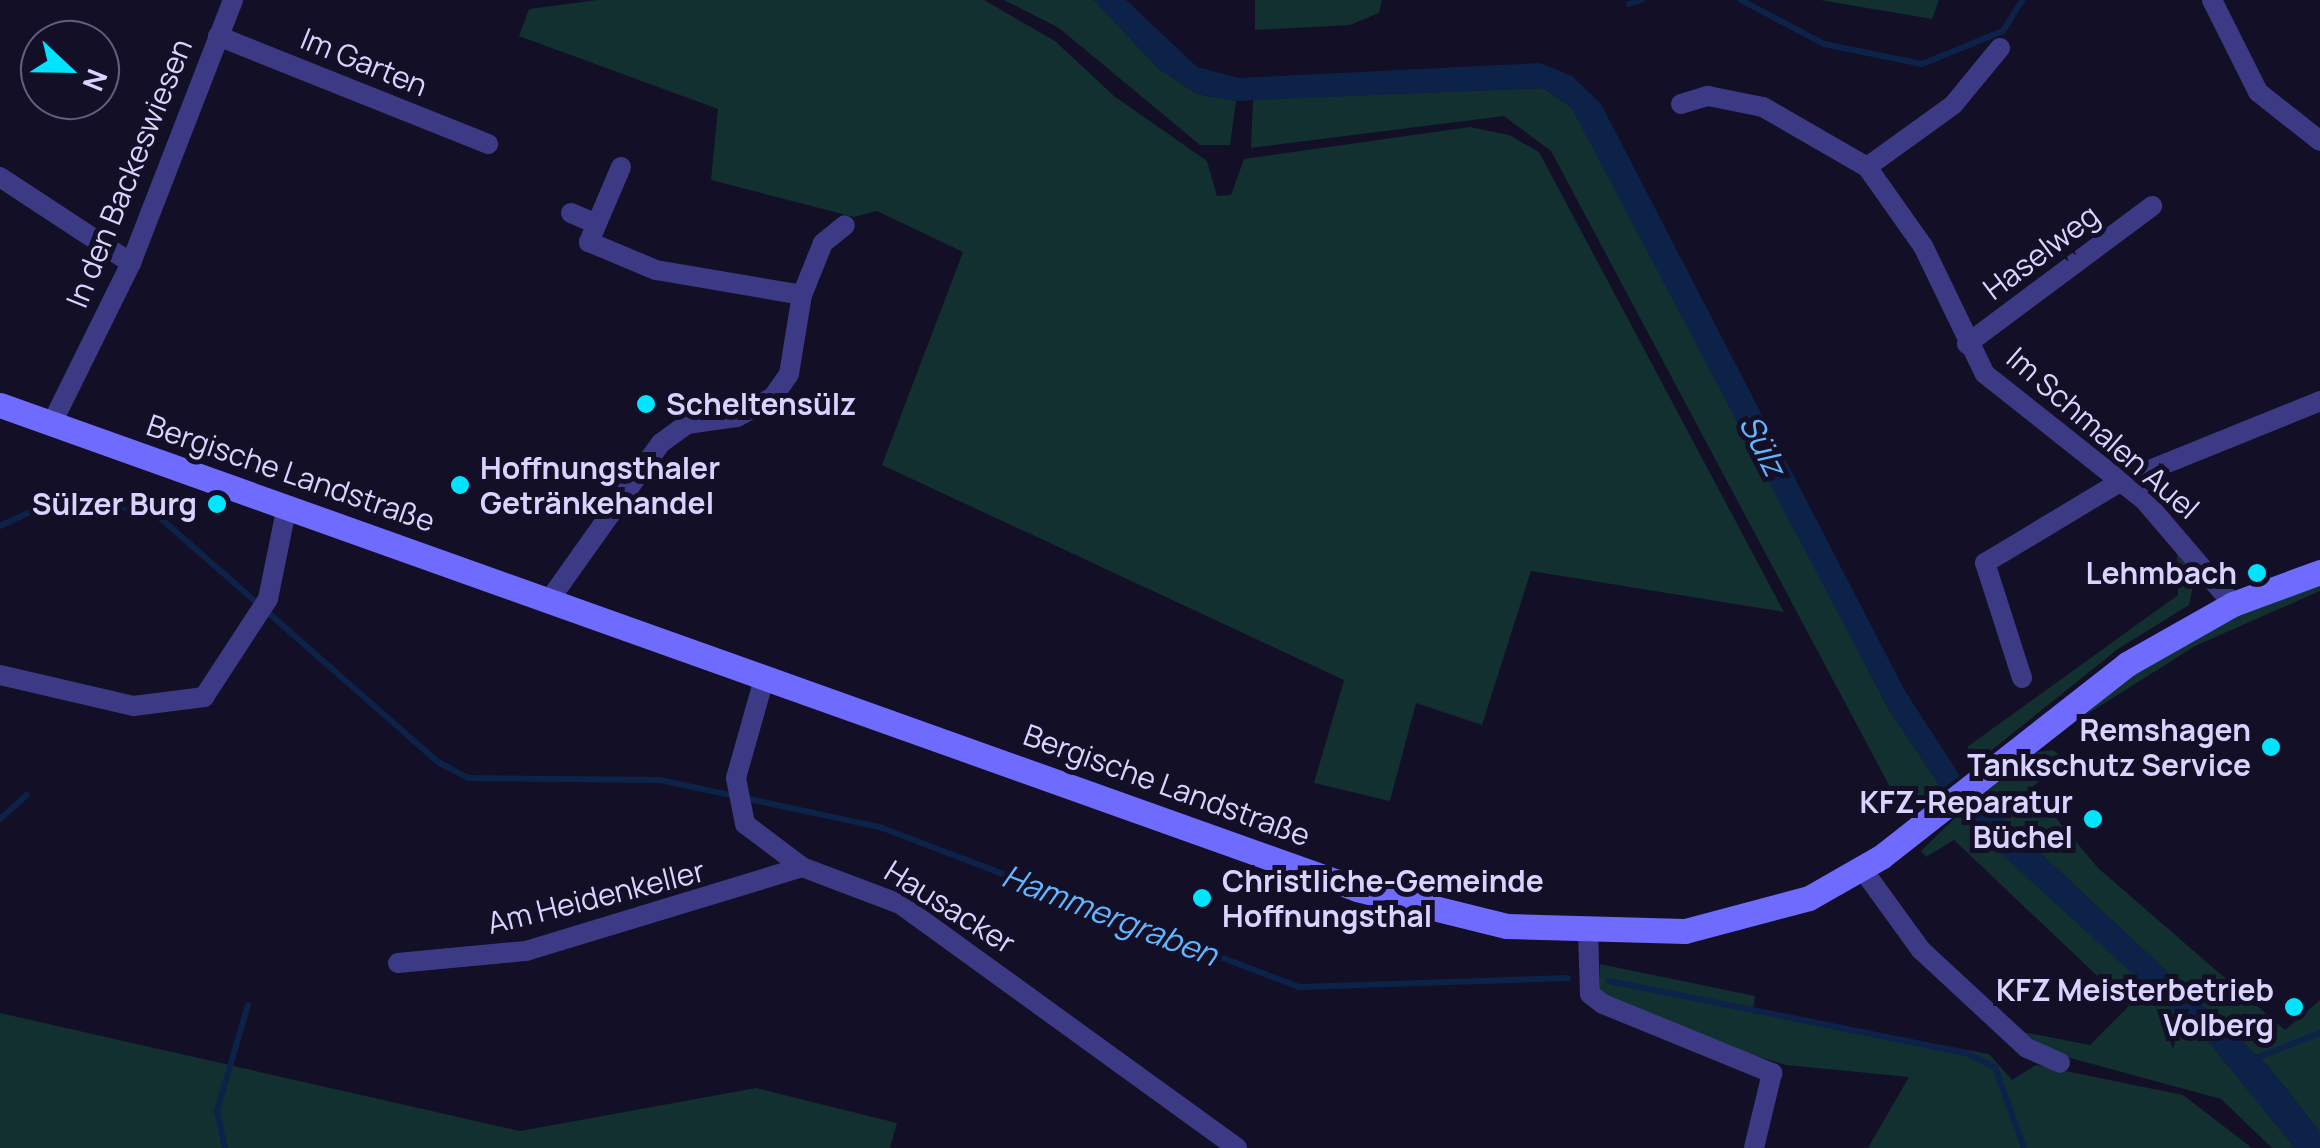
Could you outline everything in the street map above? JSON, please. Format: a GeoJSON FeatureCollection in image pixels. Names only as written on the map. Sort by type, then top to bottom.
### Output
{"type":"FeatureCollection","features":[{"type":"Feature","properties":{"kind":"main road","name":"Bergische Landstraße"},"geometry":{"type":"LineString","coordinates":[[0,404],[1404,904],[1588,930],[1734,924],[1863,870],[2127,664],[2233,604],[2320,572]]}},
{"type":"Feature","properties":{"kind":"street","name":"In den Backeswiesen"},"geometry":{"type":"LineString","coordinates":[[52,423],[131,263],[233,0]]}},
{"type":"Feature","properties":{"kind":"street"},"geometry":{"type":"LineString","coordinates":[[2212,0],[2258,92],[2320,140]]}},
{"type":"Feature","properties":{"kind":"street","name":"Im Garten"},"geometry":{"type":"LineString","coordinates":[[218,36],[488,144]]}},
{"type":"Feature","properties":{"kind":"street"},"geometry":{"type":"LineString","coordinates":[[1868,167],[1953,105],[2000,48]]}},
{"type":"Feature","properties":{"kind":"street","name":"Im Schmalen Auel"},"geometry":{"type":"LineString","coordinates":[[1681,104],[1708,96],[1763,106],[1868,167],[1923,246],[1967,344],[1998,387],[2120,482],[2233,604]]}},
{"type":"Feature","properties":{"kind":"street"},"geometry":{"type":"LineString","coordinates":[[621,167],[589,242],[656,270],[802,296]]}},
{"type":"Feature","properties":{"kind":"street"},"geometry":{"type":"LineString","coordinates":[[0,177],[131,263]]}},
{"type":"Feature","properties":{"kind":"street","name":"Haselweg"},"geometry":{"type":"LineString","coordinates":[[1967,344],[2152,206]]}},
{"type":"Feature","properties":{"kind":"street"},"geometry":{"type":"LineString","coordinates":[[571,213],[597,224]]}},
{"type":"Feature","properties":{"kind":"street"},"geometry":{"type":"LineString","coordinates":[[550,599],[662,443],[686,424],[737,417],[773,397],[796,352],[802,296],[830,232],[845,225]]}},
{"type":"Feature","properties":{"kind":"street"},"geometry":{"type":"LineString","coordinates":[[2022,678],[1985,564],[2120,482],[2320,402]]}},
{"type":"Feature","properties":{"kind":"street"},"geometry":{"type":"LineString","coordinates":[[0,675],[116,704],[185,702],[215,686],[266,603],[288,506]]}},
{"type":"Feature","properties":{"kind":"street","name":"Hausacker"},"geometry":{"type":"LineString","coordinates":[[764,679],[736,778],[736,808],[771,849],[802,867],[900,904],[1237,1148]]}},
{"type":"Feature","properties":{"kind":"street","name":"Am Heidenkeller"},"geometry":{"type":"LineString","coordinates":[[398,963],[526,951],[802,867]]}},
{"type":"Feature","properties":{"kind":"street"},"geometry":{"type":"LineString","coordinates":[[1863,870],[1921,950],[2027,1048],[2060,1064]]}},
{"type":"Feature","properties":{"kind":"street"},"geometry":{"type":"LineString","coordinates":[[1588,930],[1590,994],[1602,1004],[1772,1073],[1754,1148]]}},
{"type":"Feature","properties":{"kind":"green space"},"geometry":{"type":"Polygon","coordinates":[[[597,0],[984,0],[1055,41],[1114,96],[1207,161],[1217,196],[1231,195],[1244,159],[1470,127],[1509,135],[1539,152],[1784,612],[1531,571],[1482,725],[1416,703],[1390,801],[1314,783],[1344,680],[882,465],[963,252],[877,211],[854,217],[711,180],[718,109],[519,36],[529,9],[597,0]]]}},
{"type":"Feature","properties":{"kind":"green space"},"geometry":{"type":"Polygon","coordinates":[[[1004,0],[1094,0],[1158,68],[1197,94],[1236,101],[1230,145],[1200,145],[1059,28],[1004,0]]]}},
{"type":"Feature","properties":{"kind":"green space"},"geometry":{"type":"Polygon","coordinates":[[[1255,0],[1382,0],[1379,13],[1350,25],[1255,30],[1255,0]]]}},
{"type":"Feature","properties":{"kind":"green space"},"geometry":{"type":"Polygon","coordinates":[[[1820,0],[1939,0],[1932,19],[1820,0]]]}},
{"type":"Feature","properties":{"kind":"green space"},"geometry":{"type":"Polygon","coordinates":[[[1543,88],[1571,107],[1619,189],[1888,708],[1942,789],[1906,817],[1551,151],[1504,116],[1251,148],[1253,99],[1543,88]]]}},
{"type":"Feature","properties":{"kind":"green space"},"geometry":{"type":"Polygon","coordinates":[[[2177,553],[2195,577],[2189,605],[2118,649],[1978,761],[1967,747],[2178,595],[2177,553]]]}},
{"type":"Feature","properties":{"kind":"green space"},"geometry":{"type":"Polygon","coordinates":[[[2320,582],[2320,591],[2195,646],[2081,718],[2134,672],[2238,613],[2320,582]]]}},
{"type":"Feature","properties":{"kind":"green space"},"geometry":{"type":"Polygon","coordinates":[[[2053,750],[2065,759],[2031,788],[2098,868],[2285,1030],[2320,1000],[2320,1132],[2267,1065],[1980,797],[2037,752],[2053,750]]]}},
{"type":"Feature","properties":{"kind":"green space"},"geometry":{"type":"Polygon","coordinates":[[[1962,811],[2213,1047],[2295,1148],[2272,1148],[2221,1099],[2052,1053],[2023,1032],[2090,1045],[2129,1006],[1954,840],[1926,857],[1921,851],[1962,811]]]}},
{"type":"Feature","properties":{"kind":"green space"},"geometry":{"type":"Polygon","coordinates":[[[1600,964],[1755,996],[1753,1010],[1989,1054],[2012,1080],[2036,1065],[2183,1095],[2252,1148],[1868,1148],[1909,1077],[1786,1065],[1724,1046],[1600,994],[1600,964]]]}},
{"type":"Feature","properties":{"kind":"green space"},"geometry":{"type":"Polygon","coordinates":[[[0,1013],[520,1131],[756,1088],[897,1123],[890,1148],[0,1148],[0,1013]]]}},
{"type":"Feature","properties":{"kind":"water","name":"Sülz"},"geometry":{"type":"Polygon","coordinates":[[[1094,0],[1126,0],[1197,67],[1239,78],[1540,63],[1572,76],[1601,104],[1905,691],[1960,776],[1942,789],[1888,708],[1571,107],[1543,88],[1236,101],[1197,94],[1158,68],[1094,0]]]}},
{"type":"Feature","properties":{"kind":"water"},"geometry":{"type":"Polygon","coordinates":[[[1980,797],[2267,1065],[2320,1132],[2320,1148],[2295,1148],[2213,1047],[1990,844],[1962,811],[1980,797]]]}},
{"type":"Feature","properties":{"kind":"waterway"},"geometry":{"type":"LineString","coordinates":[[1629,4],[1641,0]]}},
{"type":"Feature","properties":{"kind":"waterway"},"geometry":{"type":"LineString","coordinates":[[1741,0],[1824,44],[1922,64],[2003,31],[2022,0]]}},
{"type":"Feature","properties":{"kind":"waterway","name":"Hammergraben"},"geometry":{"type":"LineString","coordinates":[[0,526],[49,503],[90,499],[158,516],[438,762],[468,778],[660,780],[880,827],[1299,987],[1568,978]]}},
{"type":"Feature","properties":{"kind":"waterway"},"geometry":{"type":"LineString","coordinates":[[0,819],[27,795]]}},
{"type":"Feature","properties":{"kind":"waterway","name":"Hammergraben"},"geometry":{"type":"LineString","coordinates":[[1609,981],[1966,1053],[1995,1067],[2024,1148]]}},
{"type":"Feature","properties":{"kind":"waterway"},"geometry":{"type":"LineString","coordinates":[[225,1148],[217,1111],[248,1005]]}},
{"type":"Feature","properties":{"kind":"waterway","name":"Lehmbach"},"geometry":{"type":"LineString","coordinates":[[2251,1060],[2320,1033]]}},
{"type":"Feature","properties":{"kind":"place","name":"Scheltensülz"},"geometry":{"type":"Point","coordinates":[646,404]}},
{"type":"Feature","properties":{"kind":"place","name":"Hoffnungsthaler Getränkehandel"},"geometry":{"type":"Point","coordinates":[460,485]}},
{"type":"Feature","properties":{"kind":"place","name":"Sülzer Burg"},"geometry":{"type":"Point","coordinates":[217,504]}},
{"type":"Feature","properties":{"kind":"place","name":"Lehmbach"},"geometry":{"type":"Point","coordinates":[2257,573]}},
{"type":"Feature","properties":{"kind":"place","name":"Remshagen Tankschutz Service"},"geometry":{"type":"Point","coordinates":[2271,747]}},
{"type":"Feature","properties":{"kind":"place","name":"KFZ-Reparatur Büchel"},"geometry":{"type":"Point","coordinates":[2093,819]}},
{"type":"Feature","properties":{"kind":"place","name":"Christliche-Gemeinde Hoffnungsthal"},"geometry":{"type":"Point","coordinates":[1202,898]}},
{"type":"Feature","properties":{"kind":"place","name":"KFZ Meisterbetrieb Volberg"},"geometry":{"type":"Point","coordinates":[2294,1007]}}]}
